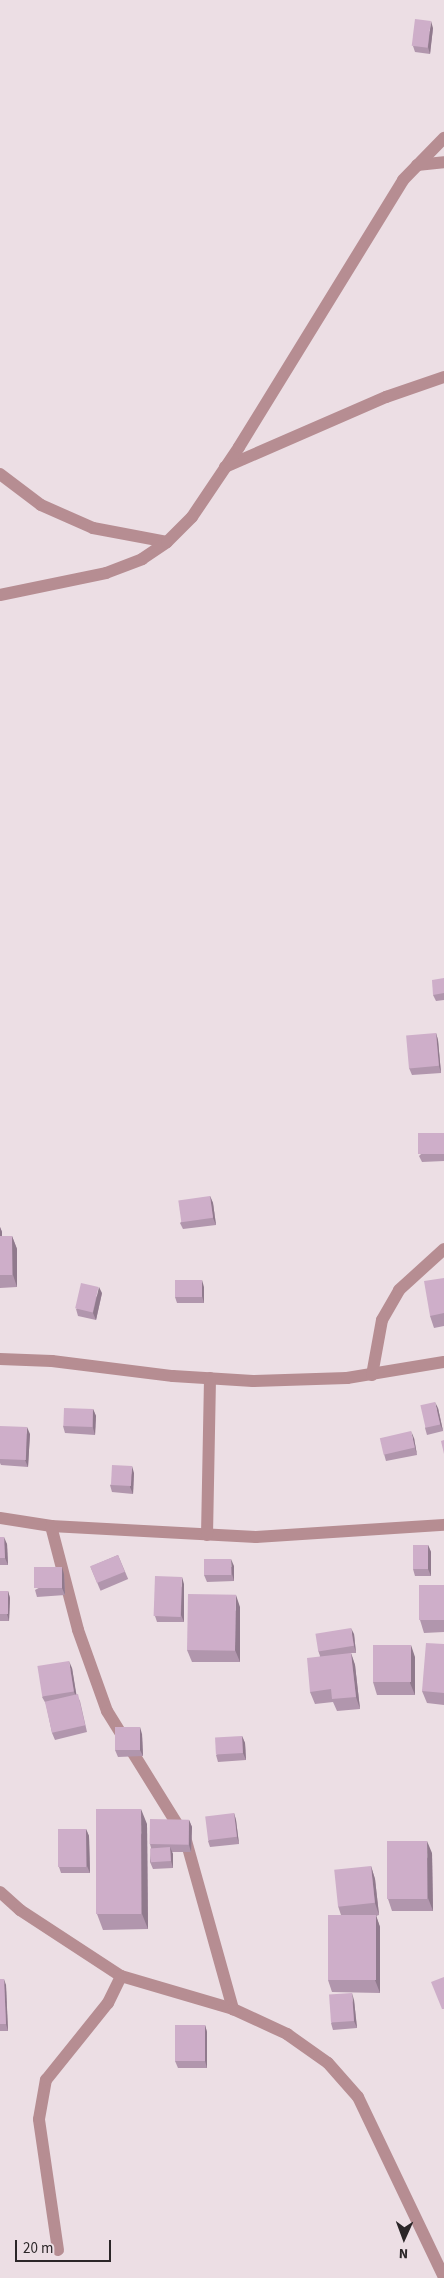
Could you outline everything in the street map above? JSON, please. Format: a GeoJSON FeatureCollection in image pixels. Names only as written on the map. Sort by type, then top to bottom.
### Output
{"type":"FeatureCollection","features":[{"type":"Feature","properties":{"kind":"street"},"geometry":{"type":"LineString","coordinates":[[0,595],[106,573],[142,559],[167,542],[192,517],[225,467],[402,180],[444,138]]}},
{"type":"Feature","properties":{"kind":"street"},"geometry":{"type":"LineString","coordinates":[[417,165],[444,162]]}},
{"type":"Feature","properties":{"kind":"street"},"geometry":{"type":"LineString","coordinates":[[225,467],[386,398],[444,377]]}},
{"type":"Feature","properties":{"kind":"street"},"geometry":{"type":"LineString","coordinates":[[0,474],[42,505],[86,525],[167,542]]}},
{"type":"Feature","properties":{"kind":"street"},"geometry":{"type":"LineString","coordinates":[[372,1375],[382,1320],[399,1290],[444,1250]]}},
{"type":"Feature","properties":{"kind":"street"},"geometry":{"type":"LineString","coordinates":[[0,1359],[52,1361],[253,1381],[372,1375],[444,1362]]}},
{"type":"Feature","properties":{"kind":"street"},"geometry":{"type":"LineString","coordinates":[[207,1535],[210,1378]]}},
{"type":"Feature","properties":{"kind":"street"},"geometry":{"type":"LineString","coordinates":[[0,1518],[51,1526],[256,1537],[444,1525]]}},
{"type":"Feature","properties":{"kind":"street"},"geometry":{"type":"LineString","coordinates":[[51,1526],[78,1630],[107,1711],[185,1837],[233,2009]]}},
{"type":"Feature","properties":{"kind":"street"},"geometry":{"type":"LineString","coordinates":[[0,1892],[20,1910],[122,1976],[233,2009],[287,2034],[328,2063],[358,2097],[444,2277]]}},
{"type":"Feature","properties":{"kind":"street"},"geometry":{"type":"LineString","coordinates":[[58,2250],[39,2118],[46,2080],[108,2003],[122,1976]]}},
{"type":"Feature","properties":{"kind":"building"},"geometry":{"type":"Polygon","coordinates":[[[415,19],[431,21],[428,48],[412,46],[415,19]]]}},
{"type":"Feature","properties":{"kind":"building"},"geometry":{"type":"Polygon","coordinates":[[[444,978],[444,993],[433,995],[432,980],[444,978]]]}},
{"type":"Feature","properties":{"kind":"building"},"geometry":{"type":"Polygon","coordinates":[[[436,1033],[439,1066],[409,1068],[406,1036],[436,1033]]]}},
{"type":"Feature","properties":{"kind":"building"},"geometry":{"type":"Polygon","coordinates":[[[418,1133],[444,1133],[444,1154],[418,1154],[418,1133]]]}},
{"type":"Feature","properties":{"kind":"building"},"geometry":{"type":"Polygon","coordinates":[[[210,1196],[213,1218],[181,1222],[178,1200],[210,1196]]]}},
{"type":"Feature","properties":{"kind":"building"},"geometry":{"type":"Polygon","coordinates":[[[0,1236],[12,1236],[12,1275],[0,1275],[0,1236]]]}},
{"type":"Feature","properties":{"kind":"building"},"geometry":{"type":"Polygon","coordinates":[[[444,1278],[444,1313],[430,1316],[424,1281],[444,1278]]]}},
{"type":"Feature","properties":{"kind":"building"},"geometry":{"type":"Polygon","coordinates":[[[175,1280],[202,1280],[202,1297],[175,1297],[175,1280]]]}},
{"type":"Feature","properties":{"kind":"building"},"geometry":{"type":"Polygon","coordinates":[[[81,1283],[99,1287],[93,1312],[75,1308],[81,1283]]]}},
{"type":"Feature","properties":{"kind":"building"},"geometry":{"type":"Polygon","coordinates":[[[435,1402],[440,1424],[426,1428],[420,1405],[435,1402]]]}},
{"type":"Feature","properties":{"kind":"building"},"geometry":{"type":"Polygon","coordinates":[[[64,1408],[93,1409],[92,1427],[63,1426],[64,1408]]]}},
{"type":"Feature","properties":{"kind":"building"},"geometry":{"type":"Polygon","coordinates":[[[0,1426],[27,1427],[26,1460],[0,1459],[0,1426]]]}},
{"type":"Feature","properties":{"kind":"building"},"geometry":{"type":"Polygon","coordinates":[[[411,1431],[415,1448],[384,1455],[380,1438],[411,1431]]]}},
{"type":"Feature","properties":{"kind":"building"},"geometry":{"type":"Polygon","coordinates":[[[444,1440],[444,1454],[441,1441],[444,1440]]]}},
{"type":"Feature","properties":{"kind":"building"},"geometry":{"type":"Polygon","coordinates":[[[112,1465],[132,1466],[131,1486],[111,1485],[112,1465]]]}},
{"type":"Feature","properties":{"kind":"building"},"geometry":{"type":"Polygon","coordinates":[[[0,1537],[4,1537],[5,1558],[0,1558],[0,1537]]]}},
{"type":"Feature","properties":{"kind":"building"},"geometry":{"type":"Polygon","coordinates":[[[413,1545],[428,1545],[428,1569],[413,1569],[413,1545]]]}},
{"type":"Feature","properties":{"kind":"building"},"geometry":{"type":"Polygon","coordinates":[[[118,1555],[125,1572],[97,1583],[90,1566],[118,1555]]]}},
{"type":"Feature","properties":{"kind":"building"},"geometry":{"type":"Polygon","coordinates":[[[204,1559],[231,1559],[231,1575],[204,1575],[204,1559]]]}},
{"type":"Feature","properties":{"kind":"building"},"geometry":{"type":"Polygon","coordinates":[[[34,1567],[62,1567],[62,1588],[34,1588],[34,1567]]]}},
{"type":"Feature","properties":{"kind":"building"},"geometry":{"type":"Polygon","coordinates":[[[155,1576],[182,1577],[181,1617],[154,1616],[155,1576]]]}},
{"type":"Feature","properties":{"kind":"building"},"geometry":{"type":"Polygon","coordinates":[[[419,1585],[444,1585],[444,1620],[419,1620],[419,1585]]]}},
{"type":"Feature","properties":{"kind":"building"},"geometry":{"type":"Polygon","coordinates":[[[0,1591],[8,1591],[8,1614],[0,1614],[0,1591]]]}},
{"type":"Feature","properties":{"kind":"building"},"geometry":{"type":"Polygon","coordinates":[[[188,1594],[236,1595],[235,1651],[187,1650],[188,1594]]]}},
{"type":"Feature","properties":{"kind":"building"},"geometry":{"type":"Polygon","coordinates":[[[351,1628],[354,1646],[318,1651],[315,1634],[351,1628]]]}},
{"type":"Feature","properties":{"kind":"building"},"geometry":{"type":"Polygon","coordinates":[[[426,1643],[444,1644],[444,1693],[422,1691],[426,1643]]]}},
{"type":"Feature","properties":{"kind":"building"},"geometry":{"type":"Polygon","coordinates":[[[373,1645],[411,1645],[411,1682],[373,1682],[373,1645]]]}},
{"type":"Feature","properties":{"kind":"building"},"geometry":{"type":"Polygon","coordinates":[[[351,1653],[356,1697],[332,1699],[331,1689],[310,1692],[307,1658],[351,1653]]]}},
{"type":"Feature","properties":{"kind":"building"},"geometry":{"type":"Polygon","coordinates":[[[69,1661],[74,1692],[42,1697],[37,1666],[69,1661]]]}},
{"type":"Feature","properties":{"kind":"building"},"geometry":{"type":"Polygon","coordinates":[[[78,1694],[85,1725],[52,1733],[45,1702],[78,1694]]]}},
{"type":"Feature","properties":{"kind":"building"},"geometry":{"type":"Polygon","coordinates":[[[115,1727],[140,1727],[140,1750],[115,1750],[115,1727]]]}},
{"type":"Feature","properties":{"kind":"building"},"geometry":{"type":"Polygon","coordinates":[[[242,1736],[243,1753],[216,1754],[215,1737],[242,1736]]]}},
{"type":"Feature","properties":{"kind":"building"},"geometry":{"type":"Polygon","coordinates":[[[96,1809],[141,1809],[141,1914],[96,1914],[96,1809]]]}},
{"type":"Feature","properties":{"kind":"building"},"geometry":{"type":"Polygon","coordinates":[[[234,1813],[237,1837],[208,1840],[205,1817],[234,1813]]]}},
{"type":"Feature","properties":{"kind":"building"},"geometry":{"type":"Polygon","coordinates":[[[150,1819],[189,1820],[189,1845],[150,1844],[150,1819]]]}},
{"type":"Feature","properties":{"kind":"building"},"geometry":{"type":"Polygon","coordinates":[[[58,1829],[86,1829],[86,1867],[58,1867],[58,1829]]]}},
{"type":"Feature","properties":{"kind":"building"},"geometry":{"type":"Polygon","coordinates":[[[387,1841],[427,1841],[427,1899],[387,1899],[387,1841]]]}},
{"type":"Feature","properties":{"kind":"building"},"geometry":{"type":"Polygon","coordinates":[[[170,1847],[171,1861],[151,1862],[150,1848],[170,1847]]]}},
{"type":"Feature","properties":{"kind":"building"},"geometry":{"type":"Polygon","coordinates":[[[371,1866],[375,1903],[338,1907],[334,1870],[371,1866]]]}},
{"type":"Feature","properties":{"kind":"building"},"geometry":{"type":"Polygon","coordinates":[[[328,1915],[376,1915],[376,1980],[328,1980],[328,1915]]]}},
{"type":"Feature","properties":{"kind":"building"},"geometry":{"type":"Polygon","coordinates":[[[444,1977],[444,2009],[442,2009],[431,1982],[444,1977]]]}},
{"type":"Feature","properties":{"kind":"building"},"geometry":{"type":"Polygon","coordinates":[[[0,1979],[4,1979],[6,2024],[0,2024],[0,1979]]]}},
{"type":"Feature","properties":{"kind":"building"},"geometry":{"type":"Polygon","coordinates":[[[352,1993],[354,2021],[331,2023],[329,1995],[352,1993]]]}},
{"type":"Feature","properties":{"kind":"building"},"geometry":{"type":"Polygon","coordinates":[[[175,2025],[205,2025],[205,2061],[175,2061],[175,2025]]]}}]}
